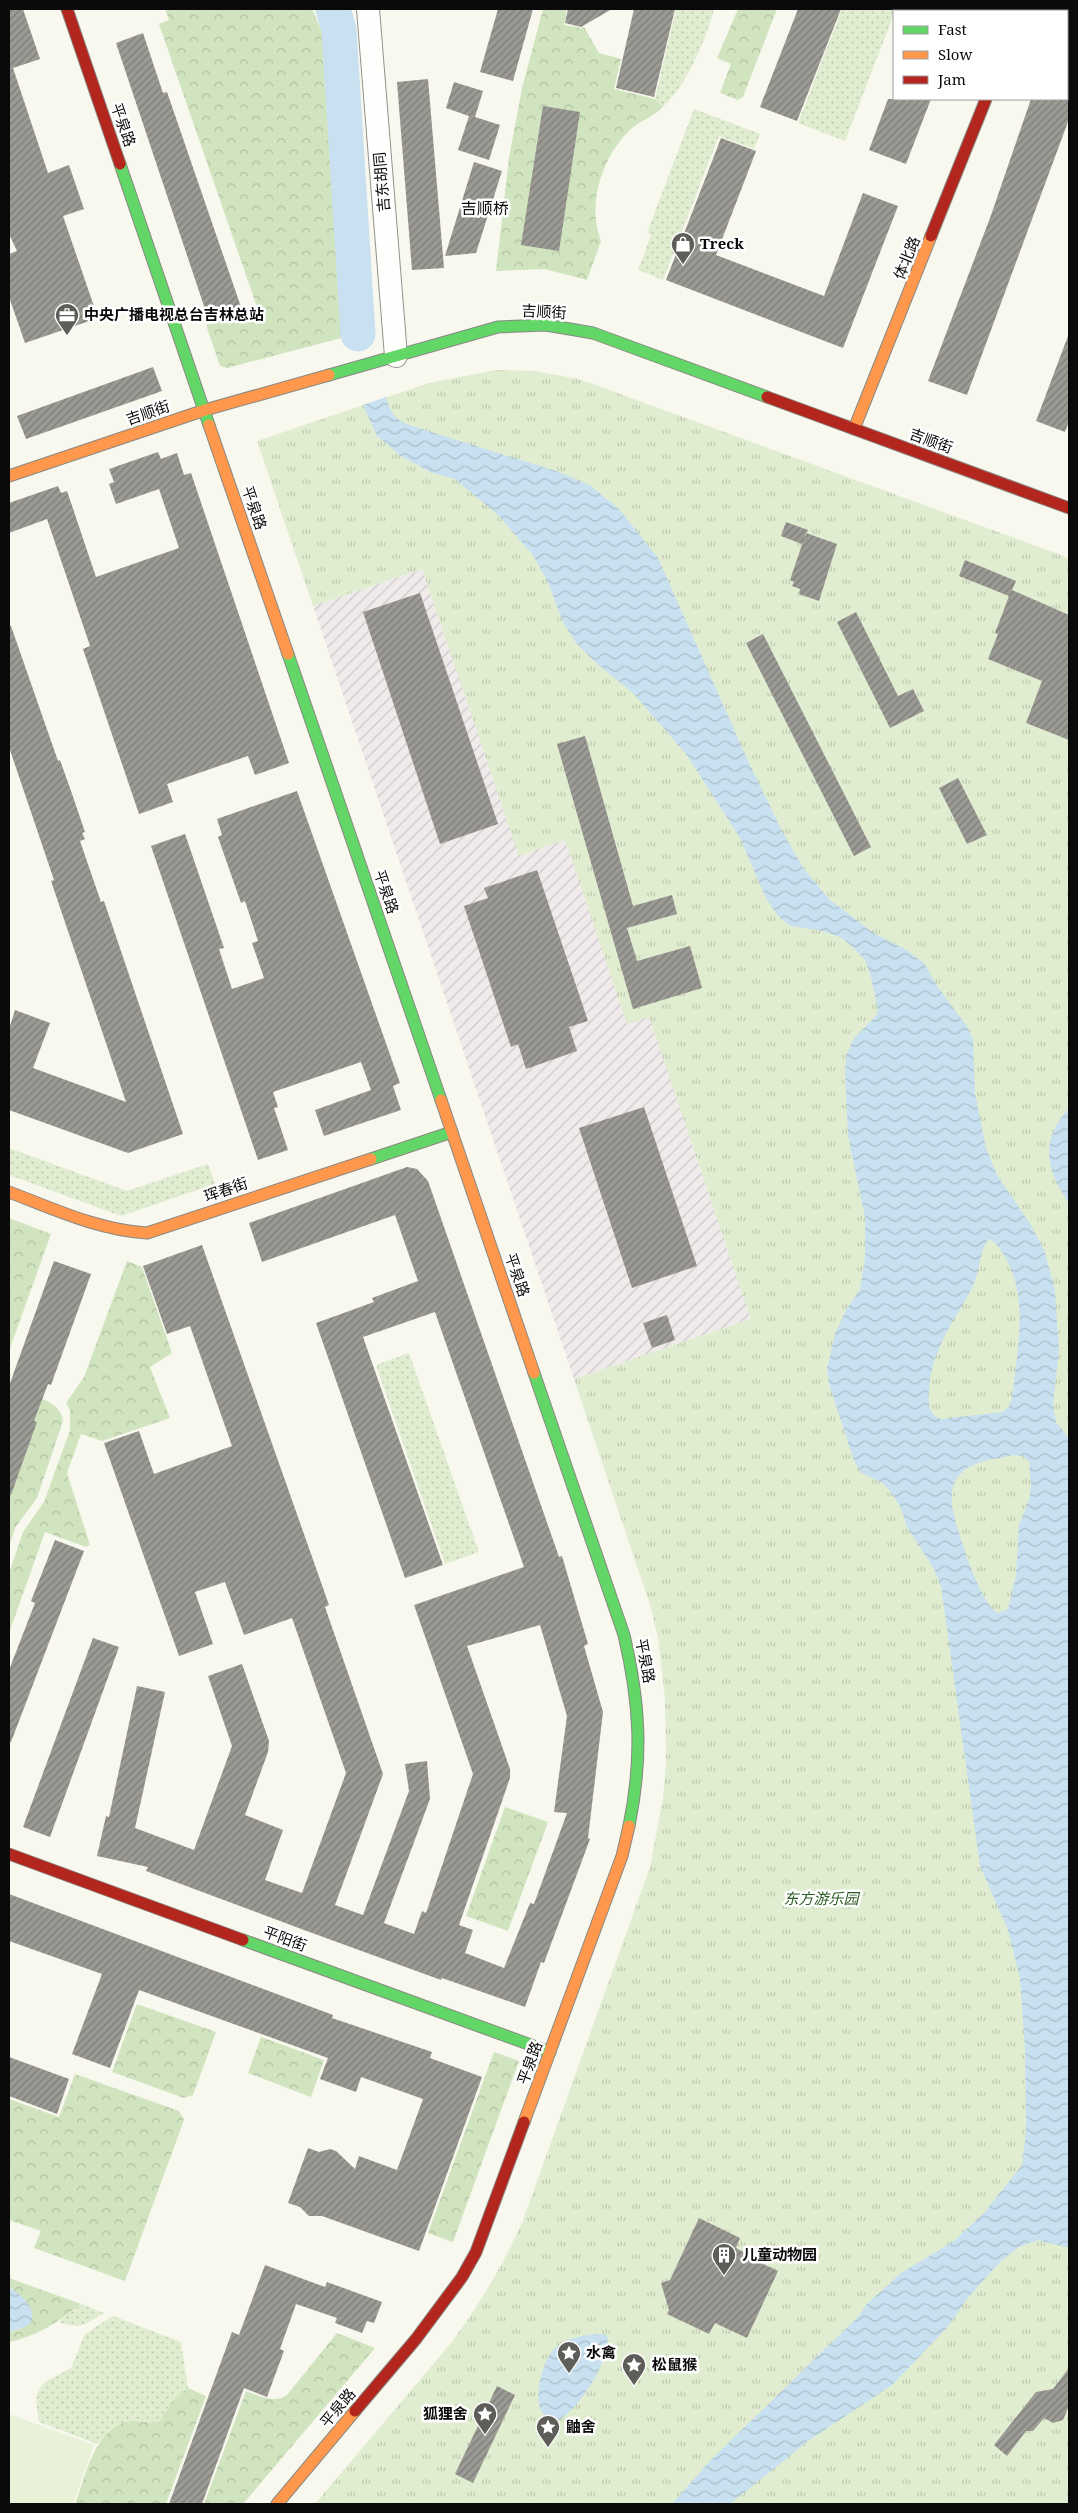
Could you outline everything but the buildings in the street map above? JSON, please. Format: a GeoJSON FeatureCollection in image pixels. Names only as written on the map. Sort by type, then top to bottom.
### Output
{"type":"FeatureCollection","features":[{"type":"Feature","properties":{"kind":"street","name":"平泉路"},"geometry":{"type":"LineString","coordinates":[[68,9],[624,1635],[638,1710],[638,1770],[632,1814],[622,1856],[486,2230],[462,2277],[416,2339],[277,2504]]}},
{"type":"Feature","properties":{"kind":"street","name":"吉东胡同"},"geometry":{"type":"LineString","coordinates":[[368,9],[396,356]]}},
{"type":"Feature","properties":{"kind":"street","name":"体北路"},"geometry":{"type":"LineString","coordinates":[[854,429],[986,100]]}},
{"type":"Feature","properties":{"kind":"street","name":"吉顺街"},"geometry":{"type":"LineString","coordinates":[[9,476],[205,410],[498,327],[534,324],[562,325],[593,334],[1069,508]]}},
{"type":"Feature","properties":{"kind":"street","name":"珲春街"},"geometry":{"type":"LineString","coordinates":[[9,1192],[106,1227],[129,1233],[147,1233],[320,1174],[452,1132]]}},
{"type":"Feature","properties":{"kind":"street","name":"平阳街"},"geometry":{"type":"LineString","coordinates":[[9,1854],[550,2052]]}},
{"type":"Feature","properties":{"kind":"shaded area"},"geometry":{"type":"Polygon","coordinates":[[[422,569],[519,855],[565,840],[627,1023],[649,1016],[751,1319],[574,1379],[313,606],[422,569]]]}},
{"type":"Feature","properties":{"kind":"green space"},"geometry":{"type":"Polygon","coordinates":[[[165,9],[312,9],[322,32],[341,338],[227,368],[220,366],[206,325],[257,307],[159,24],[169,20],[165,9]]]}},
{"type":"Feature","properties":{"kind":"green space"},"geometry":{"type":"Polygon","coordinates":[[[543,9],[567,9],[564,25],[584,27],[599,53],[621,59],[614,89],[655,99],[663,107],[634,126],[626,134],[617,145],[603,170],[596,199],[595,213],[601,241],[587,280],[544,269],[496,271],[509,158],[522,88],[543,9]]]}},
{"type":"Feature","properties":{"kind":"green space"},"geometry":{"type":"Polygon","coordinates":[[[676,9],[714,9],[701,47],[694,61],[680,87],[663,107],[655,99],[676,9]]]}},
{"type":"Feature","properties":{"kind":"green space"},"geometry":{"type":"Polygon","coordinates":[[[738,9],[777,9],[743,97],[738,100],[720,93],[731,64],[717,58],[738,9]]]}},
{"type":"Feature","properties":{"kind":"green space"},"geometry":{"type":"Polygon","coordinates":[[[842,9],[896,9],[893,10],[893,17],[845,141],[798,123],[842,9]]]}},
{"type":"Feature","properties":{"kind":"green space"},"geometry":{"type":"Polygon","coordinates":[[[694,109],[760,134],[754,149],[719,136],[663,280],[638,270],[651,235],[647,233],[694,109]]]}},
{"type":"Feature","properties":{"kind":"green space","name":"东方游乐园"},"geometry":{"type":"Polygon","coordinates":[[[496,370],[534,371],[579,379],[1069,558],[1069,2504],[315,2504],[451,2343],[480,2300],[506,2255],[522,2223],[650,1867],[663,1798],[666,1763],[665,1698],[658,1638],[651,1608],[574,1379],[751,1319],[649,1017],[627,1024],[565,840],[519,856],[422,569],[313,606],[257,441],[429,383],[496,370]]]}},
{"type":"Feature","properties":{"kind":"green space"},"geometry":{"type":"Polygon","coordinates":[[[9,1148],[127,1191],[208,1164],[215,1184],[121,1216],[9,1175],[9,1148]]]}},
{"type":"Feature","properties":{"kind":"green space"},"geometry":{"type":"Polygon","coordinates":[[[9,1218],[51,1234],[9,1351],[9,1218]]]}},
{"type":"Feature","properties":{"kind":"green space"},"geometry":{"type":"Polygon","coordinates":[[[127,1261],[142,1267],[172,1353],[150,1367],[170,1418],[102,1441],[81,1434],[67,1473],[90,1545],[86,1547],[45,1532],[9,1633],[9,1573],[23,1532],[44,1502],[70,1430],[70,1410],[66,1403],[84,1377],[127,1261]]]}},
{"type":"Feature","properties":{"kind":"green space"},"geometry":{"type":"Polygon","coordinates":[[[409,1353],[479,1552],[445,1564],[376,1365],[409,1353]]]}},
{"type":"Feature","properties":{"kind":"green space"},"geometry":{"type":"Polygon","coordinates":[[[9,1387],[50,1402],[61,1414],[63,1421],[37,1498],[15,1528],[9,1547],[9,1387]]]}},
{"type":"Feature","properties":{"kind":"green space"},"geometry":{"type":"Polygon","coordinates":[[[505,1807],[548,1822],[508,1931],[466,1916],[505,1807]]]}},
{"type":"Feature","properties":{"kind":"green space"},"geometry":{"type":"Polygon","coordinates":[[[137,2004],[216,2032],[193,2095],[184,2098],[112,2072],[137,2004]]]}},
{"type":"Feature","properties":{"kind":"green space"},"geometry":{"type":"Polygon","coordinates":[[[261,2037],[324,2060],[311,2097],[248,2073],[261,2037]]]}},
{"type":"Feature","properties":{"kind":"green space"},"geometry":{"type":"Polygon","coordinates":[[[494,2052],[519,2061],[453,2242],[428,2233],[494,2052]]]}},
{"type":"Feature","properties":{"kind":"green space"},"geometry":{"type":"Polygon","coordinates":[[[75,2074],[179,2111],[184,2120],[125,2281],[34,2248],[41,2231],[9,2220],[9,2099],[59,2117],[75,2074]]]}},
{"type":"Feature","properties":{"kind":"green space"},"geometry":{"type":"Polygon","coordinates":[[[9,2278],[81,2304],[47,2327],[29,2336],[9,2342],[9,2331],[21,2329],[13,2289],[9,2288],[9,2278]]]}},
{"type":"Feature","properties":{"kind":"green space"},"geometry":{"type":"Polygon","coordinates":[[[81,2304],[104,2313],[78,2326],[59,2322],[81,2304]]]}},
{"type":"Feature","properties":{"kind":"green space"},"geometry":{"type":"Polygon","coordinates":[[[113,2316],[181,2342],[188,2388],[172,2401],[160,2421],[128,2422],[97,2444],[39,2422],[37,2400],[41,2387],[45,2382],[71,2368],[85,2334],[113,2316]]]}},
{"type":"Feature","properties":{"kind":"green space"},"geometry":{"type":"Polygon","coordinates":[[[337,2333],[375,2348],[243,2504],[204,2504],[246,2391],[272,2399],[282,2398],[287,2395],[337,2333]]]}},
{"type":"Feature","properties":{"kind":"green space"},"geometry":{"type":"Polygon","coordinates":[[[188,2388],[206,2396],[166,2504],[75,2504],[92,2456],[106,2435],[115,2427],[126,2422],[160,2421],[172,2401],[188,2388]]]}},
{"type":"Feature","properties":{"kind":"green space"},"geometry":{"type":"Polygon","coordinates":[[[9,2414],[94,2445],[73,2504],[9,2504],[9,2414]]]}},
{"type":"Feature","properties":{"kind":"water"},"geometry":{"type":"Polygon","coordinates":[[[386,397],[393,414],[409,425],[559,472],[591,486],[619,509],[658,558],[749,763],[783,833],[804,869],[830,900],[875,934],[903,948],[924,963],[937,986],[966,1025],[973,1039],[975,1093],[986,1148],[997,1175],[1031,1225],[1045,1252],[1055,1291],[1059,1350],[1053,1404],[1056,1422],[1069,1438],[1069,2248],[1038,2240],[1019,2247],[1000,2262],[967,2299],[946,2329],[892,2385],[808,2441],[730,2504],[672,2504],[709,2462],[858,2317],[867,2304],[901,2273],[954,2241],[984,2213],[1022,2165],[1026,2133],[1025,2048],[1020,1979],[1008,1930],[980,1866],[941,1586],[934,1569],[907,1527],[901,1508],[890,1491],[883,1483],[861,1473],[853,1458],[829,1384],[827,1368],[835,1334],[846,1310],[860,1290],[865,1259],[865,1217],[848,1136],[845,1070],[847,1054],[854,1038],[876,1016],[878,1010],[871,977],[865,960],[852,946],[840,937],[818,930],[790,926],[778,916],[766,898],[740,838],[686,754],[633,693],[595,662],[576,643],[563,622],[547,580],[532,554],[498,515],[455,479],[432,473],[401,456],[377,436],[363,405],[386,397]],[[989,1239],[983,1249],[973,1286],[945,1335],[934,1361],[929,1391],[929,1404],[933,1415],[941,1419],[1003,1412],[1009,1406],[1012,1398],[1020,1325],[1017,1289],[1004,1255],[996,1244],[989,1239]],[[1014,1455],[982,1462],[967,1469],[956,1480],[952,1495],[955,1520],[970,1566],[984,1596],[991,1607],[998,1613],[1008,1609],[1016,1575],[1019,1525],[1030,1497],[1029,1461],[1022,1456],[1014,1455]]]}},
{"type":"Feature","properties":{"kind":"water"},"geometry":{"type":"Polygon","coordinates":[[[1069,1108],[1069,1204],[1055,1179],[1049,1155],[1053,1132],[1059,1120],[1069,1108]]]}},
{"type":"Feature","properties":{"kind":"water"},"geometry":{"type":"Polygon","coordinates":[[[9,2288],[19,2294],[28,2304],[32,2320],[28,2325],[9,2331],[9,2288]]]}},
{"type":"Feature","properties":{"kind":"water","name":"水禽"},"geometry":{"type":"Polygon","coordinates":[[[596,2334],[605,2334],[608,2338],[607,2349],[598,2372],[584,2395],[567,2414],[559,2420],[549,2419],[542,2413],[539,2404],[540,2382],[547,2360],[555,2348],[565,2341],[596,2334]]]}},
{"type":"Feature","properties":{"kind":"waterway"},"geometry":{"type":"LineString","coordinates":[[333,9],[339,30],[358,334]]}},
{"type":"Feature","properties":{"kind":"traffic: fast"},"geometry":{"type":"LineString","coordinates":[[120,164],[209,425]]}},
{"type":"Feature","properties":{"kind":"traffic: fast"},"geometry":{"type":"LineString","coordinates":[[329,375],[498,327],[546,325],[593,333],[767,397]]}},
{"type":"Feature","properties":{"kind":"traffic: fast"},"geometry":{"type":"LineString","coordinates":[[288,654],[441,1100]]}},
{"type":"Feature","properties":{"kind":"traffic: fast"},"geometry":{"type":"LineString","coordinates":[[371,1159],[452,1132]]}},
{"type":"Feature","properties":{"kind":"traffic: fast"},"geometry":{"type":"LineString","coordinates":[[534,1373],[624,1635],[634,1684],[638,1730],[636,1777],[629,1826]]}},
{"type":"Feature","properties":{"kind":"traffic: fast"},"geometry":{"type":"LineString","coordinates":[[243,1940],[550,2052]]}},
{"type":"Feature","properties":{"kind":"traffic: slow"},"geometry":{"type":"LineString","coordinates":[[854,429],[931,236]]}},
{"type":"Feature","properties":{"kind":"traffic: slow"},"geometry":{"type":"LineString","coordinates":[[9,476],[205,410],[329,375]]}},
{"type":"Feature","properties":{"kind":"traffic: slow"},"geometry":{"type":"LineString","coordinates":[[209,425],[288,654]]}},
{"type":"Feature","properties":{"kind":"traffic: slow"},"geometry":{"type":"LineString","coordinates":[[441,1100],[534,1373]]}},
{"type":"Feature","properties":{"kind":"traffic: slow"},"geometry":{"type":"LineString","coordinates":[[9,1192],[94,1223],[111,1228],[147,1233],[371,1159]]}},
{"type":"Feature","properties":{"kind":"traffic: slow"},"geometry":{"type":"LineString","coordinates":[[524,2122],[622,1856],[629,1826]]}},
{"type":"Feature","properties":{"kind":"traffic: slow"},"geometry":{"type":"LineString","coordinates":[[277,2504],[355,2411]]}},
{"type":"Feature","properties":{"kind":"traffic: jam"},"geometry":{"type":"LineString","coordinates":[[67,9],[120,164]]}},
{"type":"Feature","properties":{"kind":"traffic: jam"},"geometry":{"type":"LineString","coordinates":[[931,236],[986,100]]}},
{"type":"Feature","properties":{"kind":"traffic: jam"},"geometry":{"type":"LineString","coordinates":[[767,397],[1069,508]]}},
{"type":"Feature","properties":{"kind":"traffic: jam"},"geometry":{"type":"LineString","coordinates":[[9,1854],[243,1940]]}},
{"type":"Feature","properties":{"kind":"traffic: jam"},"geometry":{"type":"LineString","coordinates":[[355,2411],[416,2339],[462,2277],[476,2252],[524,2122]]}},
{"type":"Feature","properties":{"kind":"place","name":"Treck"},"geometry":{"type":"Point","coordinates":[683,265]}},
{"type":"Feature","properties":{"kind":"place","name":"中央广播电视总台吉林总站"},"geometry":{"type":"Point","coordinates":[67,336]}},
{"type":"Feature","properties":{"kind":"place","name":"儿童动物园"},"geometry":{"type":"Point","coordinates":[724,2276]}},
{"type":"Feature","properties":{"kind":"place","name":"水禽"},"geometry":{"type":"Point","coordinates":[569,2374]}},
{"type":"Feature","properties":{"kind":"place","name":"松鼠猴"},"geometry":{"type":"Point","coordinates":[634,2386]}},
{"type":"Feature","properties":{"kind":"place","name":"狐狸舍"},"geometry":{"type":"Point","coordinates":[485,2435]}},
{"type":"Feature","properties":{"kind":"place","name":"鼬舍"},"geometry":{"type":"Point","coordinates":[548,2448]}},
{"type":"Feature","properties":{"kind":"district","name":"吉顺桥"},"geometry":{"type":"Point","coordinates":[485,208]}}]}
